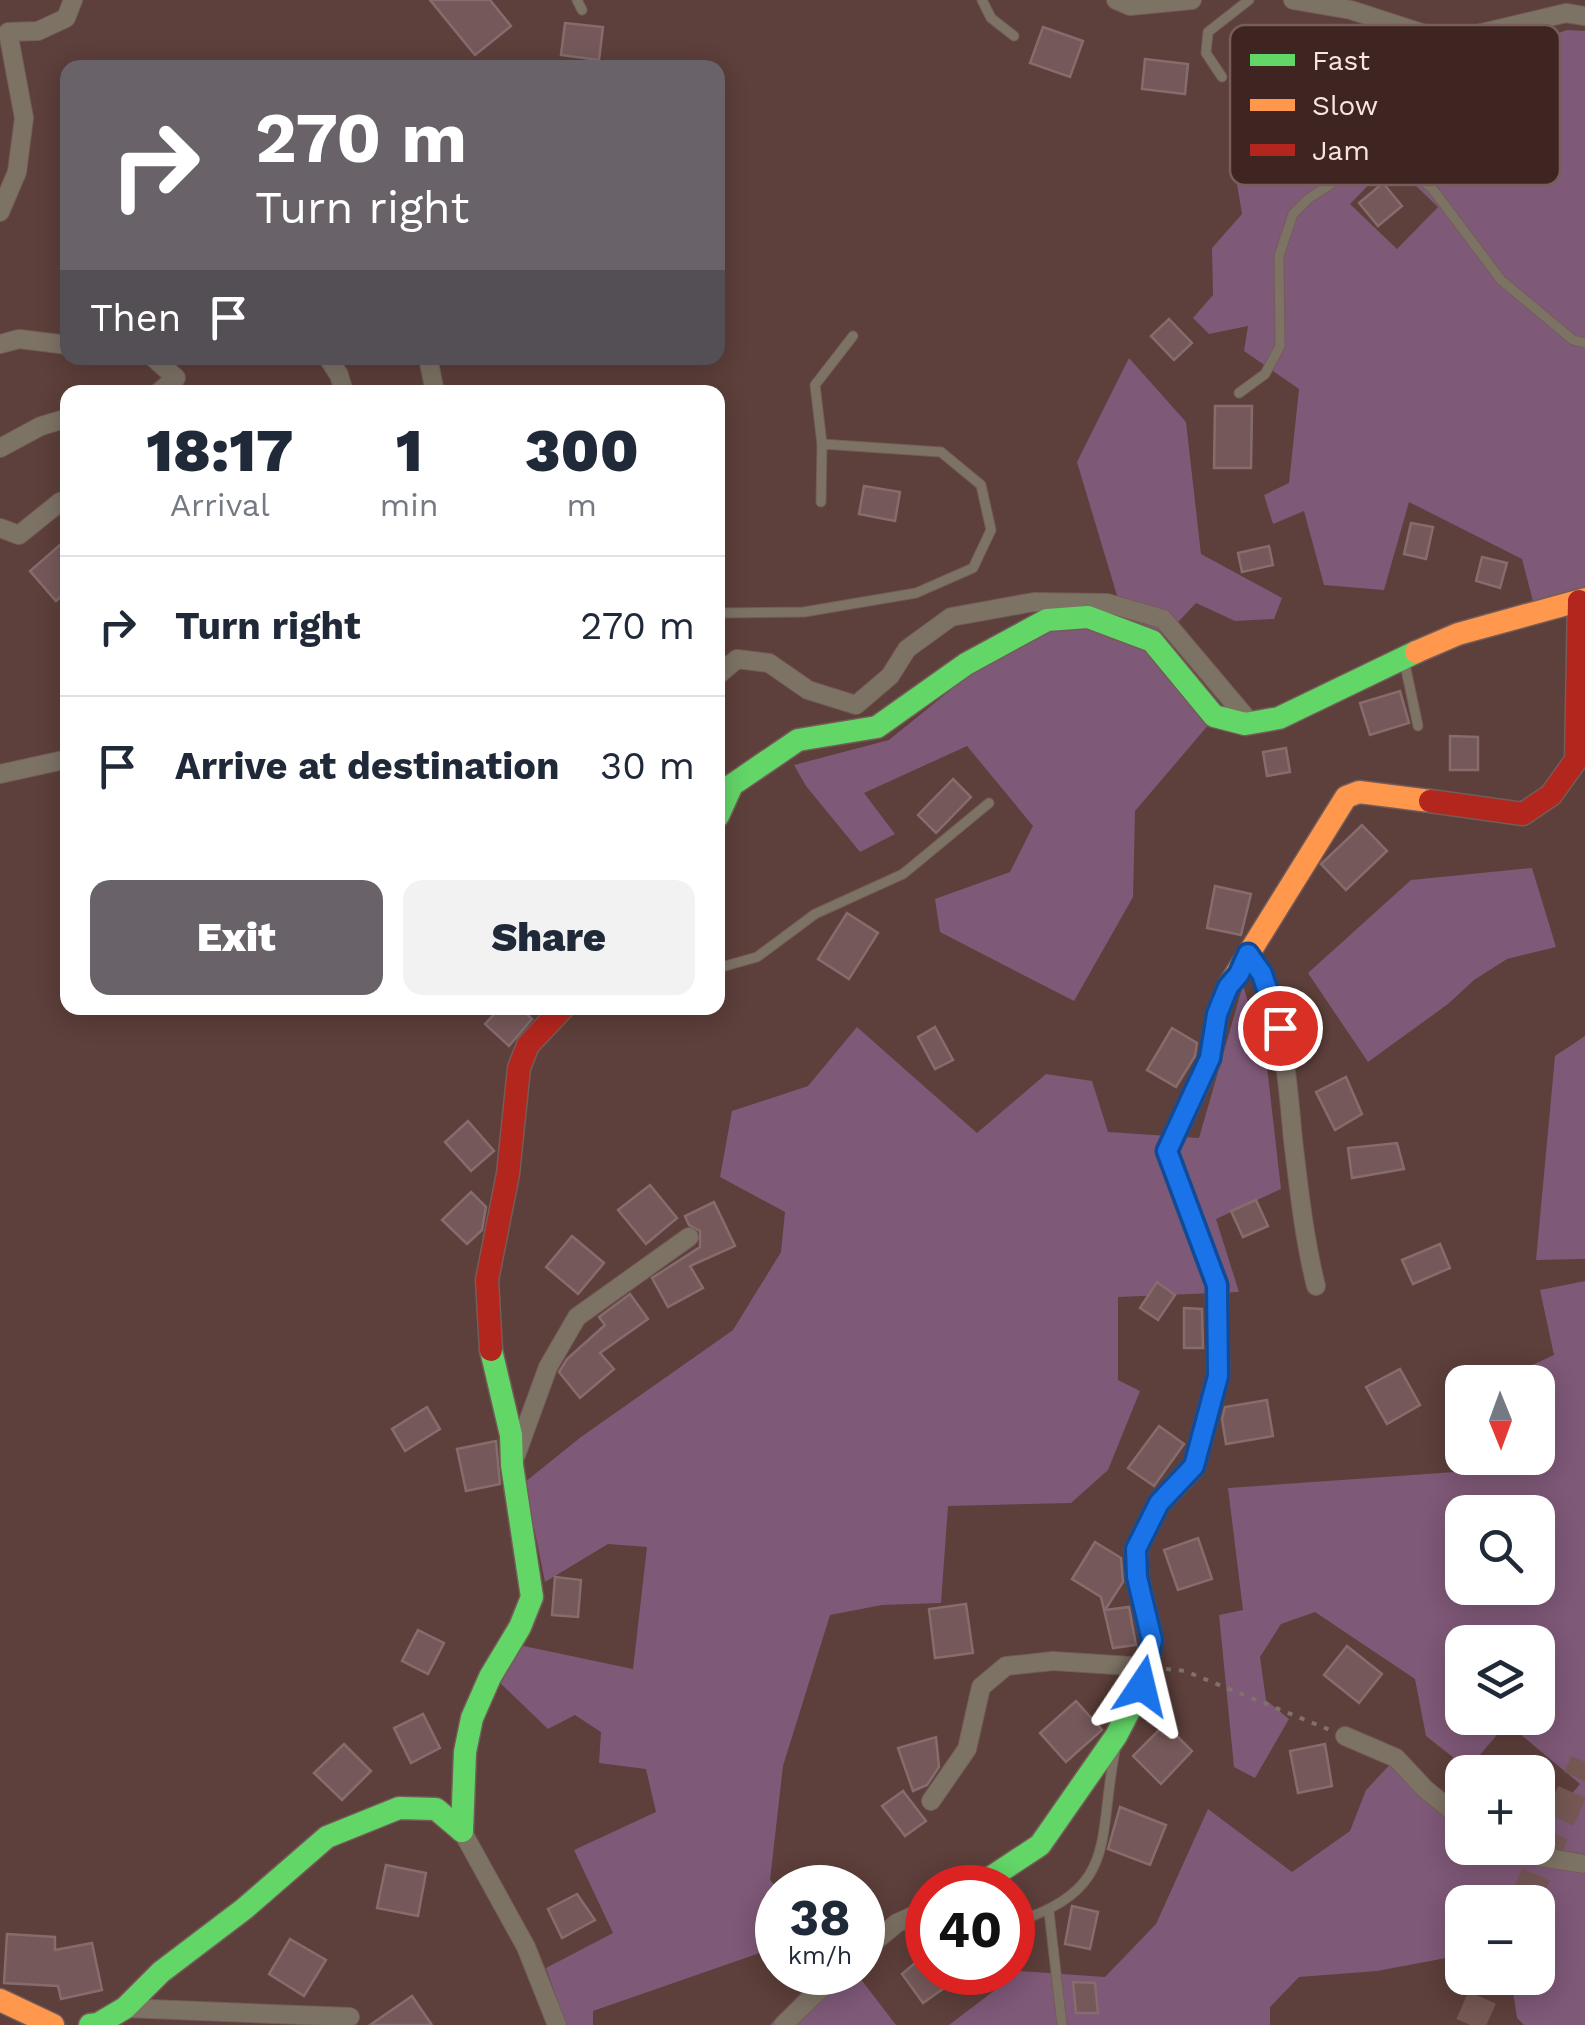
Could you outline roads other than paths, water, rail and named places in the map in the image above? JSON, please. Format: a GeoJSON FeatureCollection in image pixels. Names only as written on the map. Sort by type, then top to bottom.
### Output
{"type":"FeatureCollection","features":[{"type":"Feature","properties":{"kind":"street"},"geometry":{"type":"LineString","coordinates":[[0,212],[16,172],[24,118],[4,35],[38,30],[66,18],[73,0]]}},
{"type":"Feature","properties":{"kind":"street"},"geometry":{"type":"LineString","coordinates":[[1116,0],[1130,6],[1192,0]]}},
{"type":"Feature","properties":{"kind":"street"},"geometry":{"type":"LineString","coordinates":[[1293,0],[1351,10],[1397,25]]}},
{"type":"Feature","properties":{"kind":"street"},"geometry":{"type":"LineString","coordinates":[[1518,25],[1566,13],[1585,16]]}},
{"type":"Feature","properties":{"kind":"street"},"geometry":{"type":"LineString","coordinates":[[0,344],[20,339],[60,344]]}},
{"type":"Feature","properties":{"kind":"street"},"geometry":{"type":"LineString","coordinates":[[162,365],[176,378],[168,385]]}},
{"type":"Feature","properties":{"kind":"street"},"geometry":{"type":"LineString","coordinates":[[0,448],[40,426],[60,420]]}},
{"type":"Feature","properties":{"kind":"street"},"geometry":{"type":"LineString","coordinates":[[0,528],[19,535],[60,502]]}},
{"type":"Feature","properties":{"kind":"street"},"geometry":{"type":"LineString","coordinates":[[725,790],[798,740],[877,727],[966,664],[1047,620],[1088,617],[1152,641],[1214,716],[1245,724],[1280,718],[1458,634],[1582,600],[1582,681],[1576,760],[1551,795],[1523,814],[1360,792],[1346,796],[1228,987],[1217,1014],[1210,1058],[1167,1151],[1217,1285],[1218,1376],[1194,1466],[1159,1503],[1136,1549],[1137,1577],[1152,1640],[1142,1686],[1120,1728],[1040,1845],[1009,1865]]}},
{"type":"Feature","properties":{"kind":"street"},"geometry":{"type":"LineString","coordinates":[[725,669],[736,659],[769,664],[808,690],[856,705],[890,676],[907,649],[950,617],[1034,602],[1107,604],[1163,619],[1244,714],[1245,724]]}},
{"type":"Feature","properties":{"kind":"street"},"geometry":{"type":"LineString","coordinates":[[0,774],[60,761]]}},
{"type":"Feature","properties":{"kind":"street"},"geometry":{"type":"LineString","coordinates":[[1248,954],[1262,974],[1280,1028],[1306,1248],[1316,1286]]}},
{"type":"Feature","properties":{"kind":"street"},"geometry":{"type":"LineString","coordinates":[[462,1831],[465,1752],[472,1718],[532,1597],[511,1435],[492,1348],[487,1280],[508,1174],[518,1068],[528,1045],[556,1015]]}},
{"type":"Feature","properties":{"kind":"street"},"geometry":{"type":"LineString","coordinates":[[512,1465],[548,1367],[577,1317],[689,1237]]}},
{"type":"Feature","properties":{"kind":"street"},"geometry":{"type":"LineString","coordinates":[[931,1801],[968,1750],[981,1687],[1006,1666],[1053,1661],[1146,1667]]}},
{"type":"Feature","properties":{"kind":"street"},"geometry":{"type":"LineString","coordinates":[[1344,1736],[1396,1758],[1445,1805]]}},
{"type":"Feature","properties":{"kind":"street"},"geometry":{"type":"LineString","coordinates":[[90,2025],[125,2008],[160,1972],[244,1909],[326,1837],[399,1808],[436,1809],[462,1831],[526,1948],[557,2025]]}},
{"type":"Feature","properties":{"kind":"street"},"geometry":{"type":"LineString","coordinates":[[1555,1860],[1585,1864]]}},
{"type":"Feature","properties":{"kind":"street"},"geometry":{"type":"LineString","coordinates":[[783,2025],[814,1995]]}},
{"type":"Feature","properties":{"kind":"street"},"geometry":{"type":"LineString","coordinates":[[0,2000],[53,2025]]}},
{"type":"Feature","properties":{"kind":"street"},"geometry":{"type":"LineString","coordinates":[[125,2008],[350,2017]]}},
{"type":"Feature","properties":{"kind":"lane"},"geometry":{"type":"LineString","coordinates":[[576,0],[582,10]]}},
{"type":"Feature","properties":{"kind":"lane"},"geometry":{"type":"LineString","coordinates":[[982,0],[991,18],[1014,36]]}},
{"type":"Feature","properties":{"kind":"lane"},"geometry":{"type":"LineString","coordinates":[[1222,77],[1206,54],[1208,32],[1249,0]]}},
{"type":"Feature","properties":{"kind":"lane"},"geometry":{"type":"LineString","coordinates":[[1239,393],[1265,374],[1280,346],[1279,256],[1292,214],[1329,185]]}},
{"type":"Feature","properties":{"kind":"lane"},"geometry":{"type":"LineString","coordinates":[[1428,185],[1502,280],[1573,340],[1585,343]]}},
{"type":"Feature","properties":{"kind":"lane"},"geometry":{"type":"LineString","coordinates":[[821,502],[822,444],[815,386],[853,336]]}},
{"type":"Feature","properties":{"kind":"lane"},"geometry":{"type":"LineString","coordinates":[[725,613],[804,612],[916,593],[973,568],[990,530],[981,485],[940,452],[822,444]]}},
{"type":"Feature","properties":{"kind":"lane"},"geometry":{"type":"LineString","coordinates":[[1404,657],[1418,726]]}},
{"type":"Feature","properties":{"kind":"lane"},"geometry":{"type":"LineString","coordinates":[[725,966],[757,957],[815,914],[902,874],[989,803]]}},
{"type":"Feature","properties":{"kind":"lane"},"geometry":{"type":"LineString","coordinates":[[1035,1917],[1049,1912],[1086,1883],[1106,1837],[1120,1728]]}},
{"type":"Feature","properties":{"kind":"lane"},"geometry":{"type":"LineString","coordinates":[[1049,1912],[1062,2025]]}},
{"type":"Feature","properties":{"kind":"tunnel"},"geometry":{"type":"LineString","coordinates":[[1531,1885],[1585,1762]]}},
{"type":"Feature","properties":{"kind":"tunnel"},"geometry":{"type":"LineString","coordinates":[[1470,2025],[1483,1995]]}}]}
